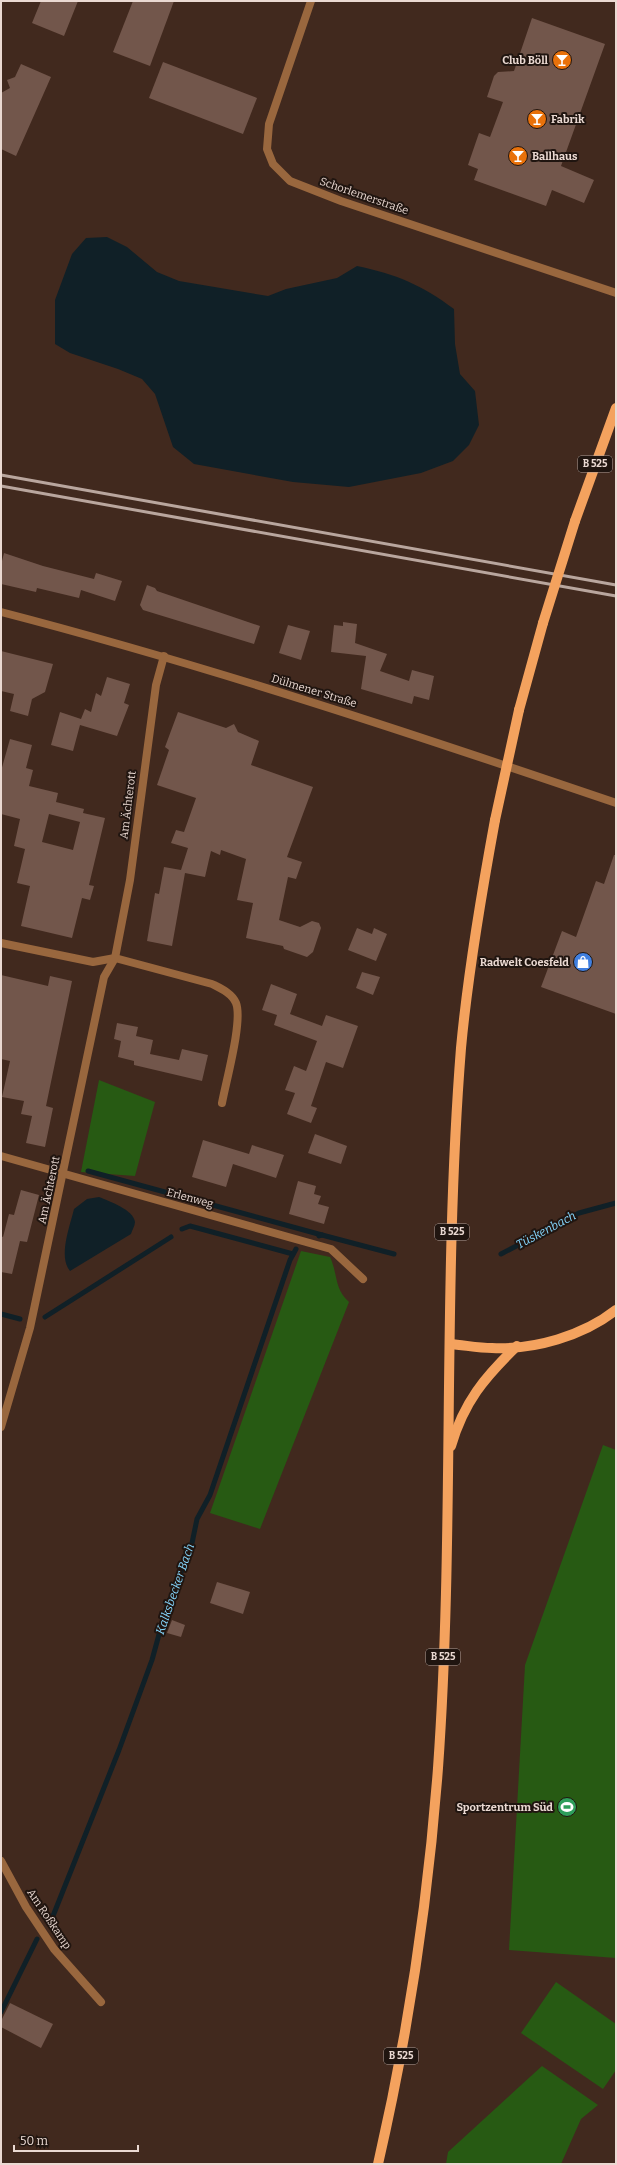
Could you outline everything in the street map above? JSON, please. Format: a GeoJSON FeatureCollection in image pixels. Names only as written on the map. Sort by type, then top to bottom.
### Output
{"type":"FeatureCollection","features":[{"type":"Feature","properties":{"kind":"main road","name":"B 525"},"geometry":{"type":"LineString","coordinates":[[378,2164],[410,2005],[430,1856],[442,1687],[456,1120],[462,1045],[473,946],[495,820],[519,710],[543,623],[575,521],[616,408]]}},
{"type":"Feature","properties":{"kind":"main road"},"geometry":{"type":"LineString","coordinates":[[450,1344],[492,1348],[517,1346],[563,1337],[598,1322],[616,1310]]}},
{"type":"Feature","properties":{"kind":"main road"},"geometry":{"type":"LineString","coordinates":[[447,1458],[458,1422],[473,1394],[517,1346]]}},
{"type":"Feature","properties":{"kind":"street","name":"Schorlemerstraße"},"geometry":{"type":"LineString","coordinates":[[311,1],[276,100],[268,130],[267,149],[273,164],[283,176],[297,185],[616,293]]}},
{"type":"Feature","properties":{"kind":"street","name":"Dülmener Straße"},"geometry":{"type":"LineString","coordinates":[[1,612],[164,656],[390,726],[616,803]]}},
{"type":"Feature","properties":{"kind":"street","name":"Am Ächterott"},"geometry":{"type":"LineString","coordinates":[[1,1427],[30,1328],[104,978],[115,958],[130,880],[156,685],[164,656]]}},
{"type":"Feature","properties":{"kind":"street"},"geometry":{"type":"LineString","coordinates":[[1,943],[93,962],[115,958],[212,984],[226,991],[235,1001],[239,1016],[222,1104]]}},
{"type":"Feature","properties":{"kind":"street","name":"Erlenweg"},"geometry":{"type":"LineString","coordinates":[[1,1156],[331,1249],[363,1279]]}},
{"type":"Feature","properties":{"kind":"street","name":"Am Roßkamp"},"geometry":{"type":"LineString","coordinates":[[1,1861],[26,1907],[54,1949],[101,2002]]}},
{"type":"Feature","properties":{"kind":"green space"},"geometry":{"type":"Polygon","coordinates":[[[99,1080],[155,1102],[135,1176],[81,1172],[99,1080]]]}},
{"type":"Feature","properties":{"kind":"green space"},"geometry":{"type":"Polygon","coordinates":[[[301,1251],[330,1257],[341,1292],[349,1302],[260,1529],[210,1513],[301,1251]]]}},
{"type":"Feature","properties":{"kind":"green space","name":"Sportzentrum Süd"},"geometry":{"type":"Polygon","coordinates":[[[603,1445],[616,1450],[616,1958],[509,1950],[525,1665],[603,1445]]]}},
{"type":"Feature","properties":{"kind":"green space"},"geometry":{"type":"Polygon","coordinates":[[[556,1982],[616,2024],[616,2070],[603,2089],[521,2033],[556,1982]]]}},
{"type":"Feature","properties":{"kind":"green space"},"geometry":{"type":"Polygon","coordinates":[[[542,2066],[598,2105],[581,2119],[561,2164],[446,2164],[448,2152],[542,2066]]]}},
{"type":"Feature","properties":{"kind":"water"},"geometry":{"type":"Polygon","coordinates":[[[107,237],[127,247],[157,272],[179,281],[268,296],[286,289],[337,278],[357,266],[396,277],[431,293],[454,309],[455,344],[460,374],[475,391],[479,425],[469,445],[453,461],[421,473],[349,487],[293,482],[194,464],[173,447],[155,394],[142,379],[118,369],[70,353],[55,344],[55,300],[72,254],[86,238],[107,237]]]}},
{"type":"Feature","properties":{"kind":"water"},"geometry":{"type":"Polygon","coordinates":[[[99,1197],[120,1206],[134,1218],[135,1222],[131,1234],[70,1271],[65,1257],[65,1249],[74,1209],[87,1199],[99,1197]]]}},
{"type":"Feature","properties":{"kind":"building"},"geometry":{"type":"Polygon","coordinates":[[[41,1],[78,1],[64,36],[32,23],[41,1]]]}},
{"type":"Feature","properties":{"kind":"building"},"geometry":{"type":"Polygon","coordinates":[[[133,1],[174,1],[150,66],[113,52],[133,1]]]}},
{"type":"Feature","properties":{"kind":"building","name":"Fabrik"},"geometry":{"type":"Polygon","coordinates":[[[532,18],[605,44],[561,166],[594,180],[584,203],[552,190],[546,206],[474,180],[478,169],[468,165],[479,133],[490,137],[503,102],[487,97],[494,76],[498,72],[514,71],[532,18]]]}},
{"type":"Feature","properties":{"kind":"building"},"geometry":{"type":"Polygon","coordinates":[[[163,62],[257,98],[243,134],[149,98],[163,62]]]}},
{"type":"Feature","properties":{"kind":"building"},"geometry":{"type":"Polygon","coordinates":[[[21,64],[51,77],[16,156],[1,149],[1,93],[10,88],[7,80],[15,77],[21,64]]]}},
{"type":"Feature","properties":{"kind":"building"},"geometry":{"type":"Polygon","coordinates":[[[4,553],[43,566],[94,579],[96,573],[122,581],[115,601],[81,590],[79,598],[37,588],[36,592],[1,584],[1,565],[4,553]]]}},
{"type":"Feature","properties":{"kind":"building"},"geometry":{"type":"Polygon","coordinates":[[[147,585],[155,588],[157,591],[260,626],[254,644],[143,610],[140,605],[147,585]]]}},
{"type":"Feature","properties":{"kind":"building"},"geometry":{"type":"Polygon","coordinates":[[[343,622],[357,624],[355,643],[387,654],[380,671],[409,681],[412,670],[434,676],[429,700],[414,696],[412,704],[361,689],[366,656],[331,652],[334,625],[343,626],[343,622]]]}},
{"type":"Feature","properties":{"kind":"building"},"geometry":{"type":"Polygon","coordinates":[[[288,625],[310,631],[301,660],[279,653],[288,625]]]}},
{"type":"Feature","properties":{"kind":"building"},"geometry":{"type":"Polygon","coordinates":[[[1,651],[53,664],[45,692],[32,699],[28,716],[10,711],[14,694],[1,691],[1,651]]]}},
{"type":"Feature","properties":{"kind":"building"},"geometry":{"type":"Polygon","coordinates":[[[107,677],[130,684],[124,703],[129,705],[117,736],[80,725],[73,751],[51,745],[60,712],[81,719],[85,709],[91,712],[96,693],[101,696],[107,677]]]}},
{"type":"Feature","properties":{"kind":"building"},"geometry":{"type":"Polygon","coordinates":[[[178,712],[226,728],[234,724],[238,732],[259,741],[251,765],[313,787],[287,857],[302,862],[296,879],[288,877],[279,920],[300,927],[312,921],[319,923],[321,928],[313,952],[307,957],[284,949],[283,946],[246,938],[253,903],[237,900],[246,859],[221,850],[220,855],[211,851],[205,877],[185,873],[172,946],[147,941],[155,893],[159,894],[164,867],[181,870],[188,848],[171,843],[176,830],[184,832],[196,798],[157,785],[169,750],[165,747],[178,712]]]}},
{"type":"Feature","properties":{"kind":"building"},"geometry":{"type":"Polygon","coordinates":[[[10,739],[32,745],[26,768],[33,770],[29,786],[58,793],[56,802],[84,809],[83,813],[105,818],[89,885],[94,886],[90,900],[82,898],[72,938],[21,926],[30,886],[17,883],[25,849],[14,846],[20,819],[1,814],[1,771],[10,739]],[[49,814],[42,842],[73,850],[80,822],[49,814]]]}},
{"type":"Feature","properties":{"kind":"building","name":"Radwelt Coesfeld"},"geometry":{"type":"Polygon","coordinates":[[[614,855],[616,855],[616,1014],[541,987],[562,931],[576,937],[596,881],[604,884],[614,855]]]}},
{"type":"Feature","properties":{"kind":"building"},"geometry":{"type":"Polygon","coordinates":[[[357,928],[372,934],[374,928],[387,934],[376,961],[348,950],[357,928]]]}},
{"type":"Feature","properties":{"kind":"building"},"geometry":{"type":"Polygon","coordinates":[[[362,972],[380,977],[373,995],[356,988],[362,972]]]}},
{"type":"Feature","properties":{"kind":"building"},"geometry":{"type":"Polygon","coordinates":[[[1,975],[48,986],[50,976],[72,981],[46,1106],[53,1108],[45,1147],[26,1143],[32,1116],[21,1114],[24,1101],[2,1097],[10,1061],[1,1059],[1,975]]]}},
{"type":"Feature","properties":{"kind":"building"},"geometry":{"type":"Polygon","coordinates":[[[271,984],[297,994],[290,1014],[322,1026],[326,1015],[358,1026],[343,1068],[326,1062],[311,1106],[317,1108],[311,1123],[287,1114],[295,1093],[285,1090],[294,1066],[306,1071],[317,1041],[274,1025],[277,1015],[262,1010],[271,984]]]}},
{"type":"Feature","properties":{"kind":"building"},"geometry":{"type":"Polygon","coordinates":[[[117,1023],[138,1027],[136,1036],[153,1040],[150,1054],[179,1060],[182,1049],[208,1055],[202,1081],[134,1065],[134,1061],[118,1057],[121,1041],[114,1039],[117,1023]]]}},
{"type":"Feature","properties":{"kind":"building"},"geometry":{"type":"Polygon","coordinates":[[[315,1134],[347,1146],[341,1164],[308,1153],[315,1134]]]}},
{"type":"Feature","properties":{"kind":"building"},"geometry":{"type":"Polygon","coordinates":[[[203,1140],[249,1154],[252,1145],[284,1155],[276,1178],[233,1164],[226,1187],[192,1177],[203,1140]]]}},
{"type":"Feature","properties":{"kind":"building"},"geometry":{"type":"Polygon","coordinates":[[[298,1181],[316,1186],[314,1194],[321,1196],[318,1204],[329,1207],[324,1224],[289,1214],[298,1181]]]}},
{"type":"Feature","properties":{"kind":"building"},"geometry":{"type":"Polygon","coordinates":[[[21,1190],[39,1195],[27,1242],[20,1241],[12,1274],[1,1272],[1,1236],[3,1237],[9,1214],[14,1215],[21,1190]]]}},
{"type":"Feature","properties":{"kind":"building"},"geometry":{"type":"Polygon","coordinates":[[[217,1582],[250,1592],[243,1614],[210,1603],[217,1582]]]}},
{"type":"Feature","properties":{"kind":"building"},"geometry":{"type":"Polygon","coordinates":[[[172,1620],[185,1625],[181,1637],[167,1633],[172,1620]]]}},
{"type":"Feature","properties":{"kind":"building"},"geometry":{"type":"Polygon","coordinates":[[[10,2003],[53,2024],[41,2048],[1,2027],[1,2021],[10,2003]]]}},
{"type":"Feature","properties":{"kind":"waterway"},"geometry":{"type":"LineString","coordinates":[[88,1171],[322,1235]]}},
{"type":"Feature","properties":{"kind":"waterway","name":"Tüskenbach"},"geometry":{"type":"LineString","coordinates":[[501,1254],[579,1213],[616,1203]]}},
{"type":"Feature","properties":{"kind":"waterway"},"geometry":{"type":"LineString","coordinates":[[182,1229],[190,1226],[293,1254]]}},
{"type":"Feature","properties":{"kind":"waterway"},"geometry":{"type":"LineString","coordinates":[[319,1236],[322,1235],[394,1254]]}},
{"type":"Feature","properties":{"kind":"waterway"},"geometry":{"type":"LineString","coordinates":[[45,1317],[171,1237]]}},
{"type":"Feature","properties":{"kind":"waterway","name":"Kalksbecker Bach"},"geometry":{"type":"LineString","coordinates":[[51,1921],[119,1750],[152,1660],[166,1609],[191,1548],[197,1519],[210,1495],[290,1260],[296,1249]]}},
{"type":"Feature","properties":{"kind":"waterway"},"geometry":{"type":"LineString","coordinates":[[1,1314],[20,1319]]}},
{"type":"Feature","properties":{"kind":"waterway","name":"Kalksbecker Bach"},"geometry":{"type":"LineString","coordinates":[[1,2012],[37,1939]]}},
{"type":"Feature","properties":{"kind":"railway"},"geometry":{"type":"LineString","coordinates":[[1,475],[616,585]]}},
{"type":"Feature","properties":{"kind":"railway"},"geometry":{"type":"LineString","coordinates":[[1,486],[616,596]]}},
{"type":"Feature","properties":{"kind":"place","name":"Club Böll"},"geometry":{"type":"Point","coordinates":[562,60]}},
{"type":"Feature","properties":{"kind":"place","name":"Fabrik"},"geometry":{"type":"Point","coordinates":[537,119]}},
{"type":"Feature","properties":{"kind":"place","name":"Ballhaus"},"geometry":{"type":"Point","coordinates":[518,156]}},
{"type":"Feature","properties":{"kind":"place","name":"Radwelt Coesfeld"},"geometry":{"type":"Point","coordinates":[583,962]}},
{"type":"Feature","properties":{"kind":"place","name":"Sportzentrum Süd"},"geometry":{"type":"Point","coordinates":[567,1807]}}]}
